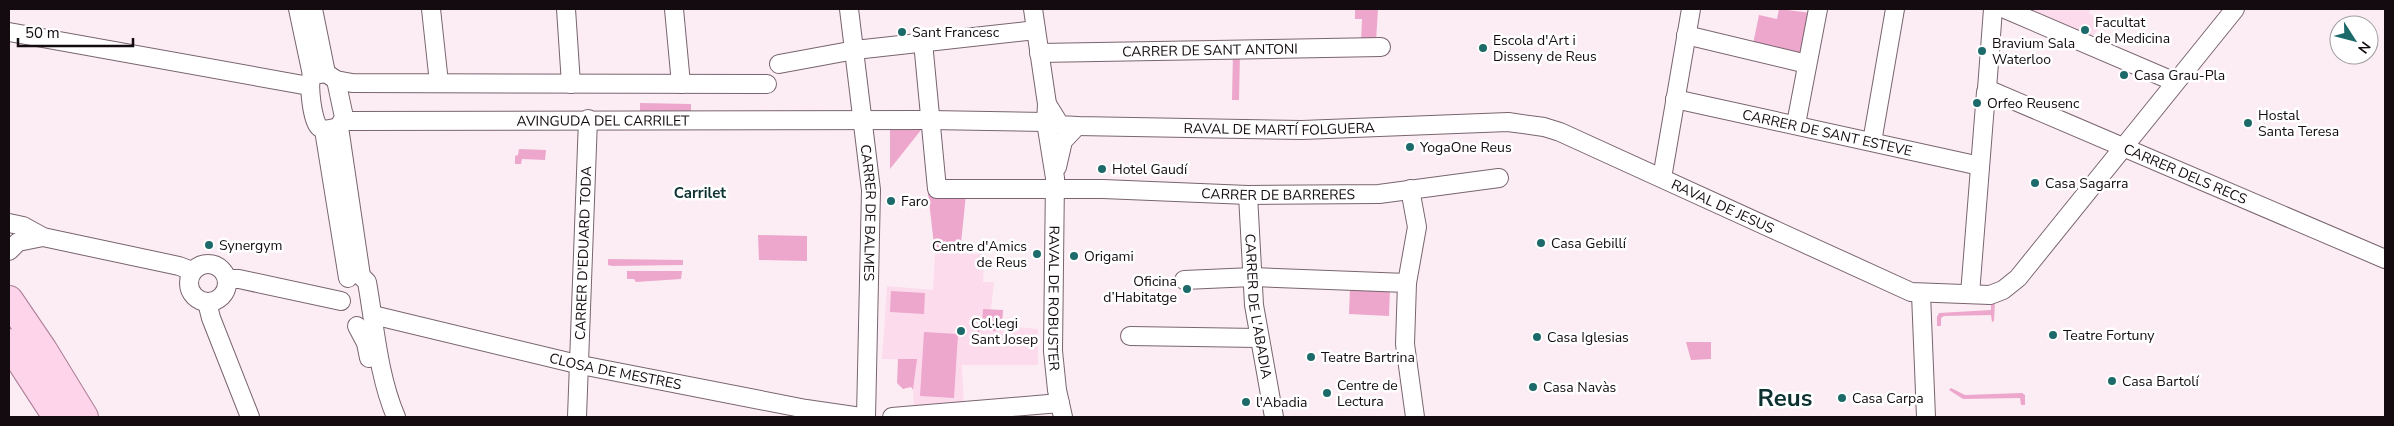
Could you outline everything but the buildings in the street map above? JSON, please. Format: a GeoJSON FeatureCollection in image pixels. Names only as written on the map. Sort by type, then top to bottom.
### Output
{"type":"FeatureCollection","features":[{"type":"Feature","properties":{"kind":"main road"},"geometry":{"type":"LineString","coordinates":[[9,300],[43,350],[84,417]]}},
{"type":"Feature","properties":{"kind":"main road"},"geometry":{"type":"LineString","coordinates":[[9,343],[53,415]]}},
{"type":"Feature","properties":{"kind":"street"},"geometry":{"type":"LineString","coordinates":[[298,9],[335,126],[355,277]]}},
{"type":"Feature","properties":{"kind":"street"},"geometry":{"type":"LineString","coordinates":[[313,9],[321,79],[315,118],[319,128],[335,126]]}},
{"type":"Feature","properties":{"kind":"street"},"geometry":{"type":"LineString","coordinates":[[430,9],[439,83]]}},
{"type":"Feature","properties":{"kind":"street"},"geometry":{"type":"LineString","coordinates":[[566,9],[571,84]]}},
{"type":"Feature","properties":{"kind":"street"},"geometry":{"type":"LineString","coordinates":[[674,9],[681,84]]}},
{"type":"Feature","properties":{"kind":"street","name":"CARRER DE BALMES"},"geometry":{"type":"LineString","coordinates":[[849,9],[871,190],[866,417]]}},
{"type":"Feature","properties":{"kind":"street"},"geometry":{"type":"LineString","coordinates":[[1033,9],[1047,104]]}},
{"type":"Feature","properties":{"kind":"street"},"geometry":{"type":"LineString","coordinates":[[1662,178],[1691,9]]}},
{"type":"Feature","properties":{"kind":"street"},"geometry":{"type":"LineString","coordinates":[[1796,124],[1818,9]]}},
{"type":"Feature","properties":{"kind":"street"},"geometry":{"type":"LineString","coordinates":[[1872,142],[1895,9]]}},
{"type":"Feature","properties":{"kind":"street"},"geometry":{"type":"LineString","coordinates":[[1970,294],[1993,9]]}},
{"type":"Feature","properties":{"kind":"street"},"geometry":{"type":"LineString","coordinates":[[2005,9],[2175,82]]}},
{"type":"Feature","properties":{"kind":"street"},"geometry":{"type":"LineString","coordinates":[[2122,148],[2235,9]]}},
{"type":"Feature","properties":{"kind":"street"},"geometry":{"type":"LineString","coordinates":[[779,64],[855,50],[1036,30]]}},
{"type":"Feature","properties":{"kind":"street"},"geometry":{"type":"LineString","coordinates":[[9,32],[352,83],[767,84]]}},
{"type":"Feature","properties":{"kind":"street"},"geometry":{"type":"LineString","coordinates":[[1686,35],[1807,64]]}},
{"type":"Feature","properties":{"kind":"street"},"geometry":{"type":"LineString","coordinates":[[923,42],[930,120]]}},
{"type":"Feature","properties":{"kind":"street","name":"CARRER DE SANT ANTONI"},"geometry":{"type":"LineString","coordinates":[[1039,53],[1382,47]]}},
{"type":"Feature","properties":{"kind":"street","name":"CARRER DELS RECS"},"geometry":{"type":"LineString","coordinates":[[1986,91],[2385,259]]}},
{"type":"Feature","properties":{"kind":"street","name":"CARRER DE SANT ESTEVE"},"geometry":{"type":"LineString","coordinates":[[1675,99],[1796,124],[1980,166]]}},
{"type":"Feature","properties":{"kind":"street","name":"RAVAL DE ROBUSTER"},"geometry":{"type":"LineString","coordinates":[[1047,104],[1046,122],[1055,184],[1053,352],[1061,410]]}},
{"type":"Feature","properties":{"kind":"street","name":"RAVAL DE MARTÍ FOLGUERA"},"geometry":{"type":"LineString","coordinates":[[1047,104],[1060,124],[1077,126],[1284,130],[1522,123]]}},
{"type":"Feature","properties":{"kind":"street","name":"AVINGUDA DEL CARRILET"},"geometry":{"type":"LineString","coordinates":[[335,126],[588,119],[1046,122]]}},
{"type":"Feature","properties":{"kind":"street","name":"CARRER D'EDUARD TODA"},"geometry":{"type":"LineString","coordinates":[[578,417],[588,119]]}},
{"type":"Feature","properties":{"kind":"street","name":"CARRER DE BARRERES"},"geometry":{"type":"LineString","coordinates":[[930,120],[937,189],[1055,184],[1103,189],[1248,195],[1380,194],[1499,178]]}},
{"type":"Feature","properties":{"kind":"street","name":"RAVAL DE JESUS"},"geometry":{"type":"LineString","coordinates":[[1522,123],[1560,132],[1911,292],[1921,294],[1990,294],[2003,290],[2018,278],[2122,148]]}},
{"type":"Feature","properties":{"kind":"street","name":"RAVAL DE ROBUSTER"},"geometry":{"type":"LineString","coordinates":[[1055,184],[1063,141],[1077,126]]}},
{"type":"Feature","properties":{"kind":"street"},"geometry":{"type":"LineString","coordinates":[[1410,189],[1417,227],[1407,283],[1405,344],[1415,417]]}},
{"type":"Feature","properties":{"kind":"street","name":"CARRER DE L'ABADIA"},"geometry":{"type":"LineString","coordinates":[[1248,195],[1258,338],[1274,417]]}},
{"type":"Feature","properties":{"kind":"street"},"geometry":{"type":"LineString","coordinates":[[9,223],[23,226],[43,237],[187,269],[190,274],[193,293],[197,298],[207,302],[217,300],[225,290],[227,279],[221,269],[210,264],[195,268],[190,274]]}},
{"type":"Feature","properties":{"kind":"street"},"geometry":{"type":"LineString","coordinates":[[9,251],[18,242],[43,237]]}},
{"type":"Feature","properties":{"kind":"street"},"geometry":{"type":"LineString","coordinates":[[355,277],[342,286],[341,301],[346,317],[367,321]]}},
{"type":"Feature","properties":{"kind":"street"},"geometry":{"type":"LineString","coordinates":[[355,277],[366,282],[366,343],[384,417]]}},
{"type":"Feature","properties":{"kind":"street"},"geometry":{"type":"LineString","coordinates":[[1184,280],[1253,277],[1407,283]]}},
{"type":"Feature","properties":{"kind":"street"},"geometry":{"type":"LineString","coordinates":[[227,279],[239,279],[341,301]]}},
{"type":"Feature","properties":{"kind":"street"},"geometry":{"type":"LineString","coordinates":[[1921,294],[1926,417]]}},
{"type":"Feature","properties":{"kind":"street"},"geometry":{"type":"LineString","coordinates":[[207,302],[211,318],[250,417]]}},
{"type":"Feature","properties":{"kind":"street"},"geometry":{"type":"LineString","coordinates":[[367,321],[390,404],[396,417]]}},
{"type":"Feature","properties":{"kind":"street","name":"CLOSA DE MESTRES"},"geometry":{"type":"LineString","coordinates":[[367,321],[806,409],[860,417]]}},
{"type":"Feature","properties":{"kind":"street"},"geometry":{"type":"LineString","coordinates":[[1130,336],[1258,338]]}},
{"type":"Feature","properties":{"kind":"street"},"geometry":{"type":"LineString","coordinates":[[892,417],[1061,410]]}},
{"type":"Feature","properties":{"kind":"shaded area"},"geometry":{"type":"Polygon","coordinates":[[[1355,9],[1378,9],[1376,41],[1361,42],[1362,19],[1355,19],[1355,9]]]}},
{"type":"Feature","properties":{"kind":"shaded area"},"geometry":{"type":"Polygon","coordinates":[[[1779,9],[1811,13],[1802,56],[1753,44],[1759,15],[1777,19],[1779,9]]]}},
{"type":"Feature","properties":{"kind":"shaded area","name":"Facultat de Medicina"},"geometry":{"type":"Polygon","coordinates":[[[2023,9],[2091,9],[2089,13],[2104,22],[2091,38],[2023,9]]]}},
{"type":"Feature","properties":{"kind":"shaded area"},"geometry":{"type":"Polygon","coordinates":[[[1233,52],[1240,52],[1239,100],[1232,100],[1233,52]]]}},
{"type":"Feature","properties":{"kind":"shaded area"},"geometry":{"type":"Polygon","coordinates":[[[640,103],[691,104],[691,115],[640,115],[640,103]]]}},
{"type":"Feature","properties":{"kind":"shaded area"},"geometry":{"type":"Polygon","coordinates":[[[890,128],[918,128],[921,130],[890,169],[890,128]]]}},
{"type":"Feature","properties":{"kind":"shaded area"},"geometry":{"type":"Polygon","coordinates":[[[519,149],[546,150],[545,160],[522,159],[521,164],[515,164],[515,156],[518,155],[519,149]]]}},
{"type":"Feature","properties":{"kind":"shaded area"},"geometry":{"type":"Polygon","coordinates":[[[928,193],[966,194],[960,253],[935,253],[928,193]]]}},
{"type":"Feature","properties":{"kind":"shaded area"},"geometry":{"type":"Polygon","coordinates":[[[758,235],[807,236],[807,261],[759,260],[758,235]]]}},
{"type":"Feature","properties":{"kind":"shaded area","name":"Col·legi Sant Josep"},"geometry":{"type":"Polygon","coordinates":[[[935,253],[985,254],[983,282],[994,282],[991,309],[983,309],[982,324],[1038,329],[1038,365],[962,365],[964,404],[914,408],[916,360],[882,359],[887,286],[933,290],[935,253]]]}},
{"type":"Feature","properties":{"kind":"shaded area"},"geometry":{"type":"Polygon","coordinates":[[[608,259],[683,260],[683,265],[612,266],[608,265],[608,259]]]}},
{"type":"Feature","properties":{"kind":"shaded area"},"geometry":{"type":"Polygon","coordinates":[[[627,271],[682,271],[681,279],[636,282],[634,279],[627,279],[627,271]]]}},
{"type":"Feature","properties":{"kind":"shaded area"},"geometry":{"type":"Polygon","coordinates":[[[1350,287],[1390,288],[1389,316],[1349,314],[1350,287]]]}},
{"type":"Feature","properties":{"kind":"shaded area"},"geometry":{"type":"Polygon","coordinates":[[[891,291],[925,293],[924,314],[890,312],[891,291]]]}},
{"type":"Feature","properties":{"kind":"shaded area"},"geometry":{"type":"Polygon","coordinates":[[[2011,292],[2012,295],[1995,302],[1994,321],[1992,322],[1991,315],[1944,316],[1941,318],[1941,326],[1937,326],[1939,313],[1991,310],[1991,299],[2011,292]]]}},
{"type":"Feature","properties":{"kind":"shaded area"},"geometry":{"type":"Polygon","coordinates":[[[983,309],[1003,310],[1002,327],[996,326],[996,331],[992,329],[979,329],[980,335],[996,335],[996,337],[977,338],[978,325],[982,325],[983,309]]]}},
{"type":"Feature","properties":{"kind":"shaded area"},"geometry":{"type":"Polygon","coordinates":[[[924,332],[958,334],[954,398],[920,396],[924,332]]]}},
{"type":"Feature","properties":{"kind":"shaded area"},"geometry":{"type":"Polygon","coordinates":[[[1686,342],[1711,342],[1711,359],[1691,360],[1686,342]]]}},
{"type":"Feature","properties":{"kind":"shaded area"},"geometry":{"type":"Polygon","coordinates":[[[898,359],[917,359],[913,390],[911,387],[903,389],[897,383],[898,359]]]}},
{"type":"Feature","properties":{"kind":"shaded area"},"geometry":{"type":"Polygon","coordinates":[[[1951,388],[1965,395],[2022,393],[2025,395],[2025,405],[2021,405],[2020,398],[1963,399],[1949,390],[1951,388]]]}},
{"type":"Feature","properties":{"kind":"place","name":"Facultat de Medicina"},"geometry":{"type":"Point","coordinates":[2085,30]}},
{"type":"Feature","properties":{"kind":"place","name":"Sant Francesc"},"geometry":{"type":"Point","coordinates":[902,32]}},
{"type":"Feature","properties":{"kind":"place","name":"Escola d'Art i Disseny de Reus"},"geometry":{"type":"Point","coordinates":[1483,48]}},
{"type":"Feature","properties":{"kind":"place","name":"Bravium Sala Waterloo"},"geometry":{"type":"Point","coordinates":[1982,51]}},
{"type":"Feature","properties":{"kind":"place","name":"Casa Grau-Pla"},"geometry":{"type":"Point","coordinates":[2124,75]}},
{"type":"Feature","properties":{"kind":"place","name":"Orfeo Reusenc"},"geometry":{"type":"Point","coordinates":[1977,103]}},
{"type":"Feature","properties":{"kind":"place","name":"Hostal Santa Teresa"},"geometry":{"type":"Point","coordinates":[2248,123]}},
{"type":"Feature","properties":{"kind":"place","name":"YogaOne Reus"},"geometry":{"type":"Point","coordinates":[1410,147]}},
{"type":"Feature","properties":{"kind":"place","name":"Hotel Gaudí"},"geometry":{"type":"Point","coordinates":[1102,169]}},
{"type":"Feature","properties":{"kind":"place","name":"Casa Sagarra"},"geometry":{"type":"Point","coordinates":[2035,183]}},
{"type":"Feature","properties":{"kind":"place","name":"Faro"},"geometry":{"type":"Point","coordinates":[891,201]}},
{"type":"Feature","properties":{"kind":"place","name":"Casa Gebillí"},"geometry":{"type":"Point","coordinates":[1541,243]}},
{"type":"Feature","properties":{"kind":"place","name":"Synergym"},"geometry":{"type":"Point","coordinates":[209,245]}},
{"type":"Feature","properties":{"kind":"place","name":"Centre d'Amics de Reus"},"geometry":{"type":"Point","coordinates":[1037,254]}},
{"type":"Feature","properties":{"kind":"place","name":"Origami"},"geometry":{"type":"Point","coordinates":[1074,256]}},
{"type":"Feature","properties":{"kind":"place","name":"Oficina d’Habitatge"},"geometry":{"type":"Point","coordinates":[1187,289]}},
{"type":"Feature","properties":{"kind":"place","name":"Col·legi Sant Josep"},"geometry":{"type":"Point","coordinates":[961,331]}},
{"type":"Feature","properties":{"kind":"place","name":"Teatre Fortuny"},"geometry":{"type":"Point","coordinates":[2053,335]}},
{"type":"Feature","properties":{"kind":"place","name":"Casa Iglesias"},"geometry":{"type":"Point","coordinates":[1537,337]}},
{"type":"Feature","properties":{"kind":"place","name":"Teatre Bartrina"},"geometry":{"type":"Point","coordinates":[1311,357]}},
{"type":"Feature","properties":{"kind":"place","name":"Casa Bartolí"},"geometry":{"type":"Point","coordinates":[2112,381]}},
{"type":"Feature","properties":{"kind":"place","name":"Casa Navàs"},"geometry":{"type":"Point","coordinates":[1533,387]}},
{"type":"Feature","properties":{"kind":"place","name":"Centre de Lectura"},"geometry":{"type":"Point","coordinates":[1327,393]}},
{"type":"Feature","properties":{"kind":"place","name":"Casa Carpa"},"geometry":{"type":"Point","coordinates":[1842,398]}},
{"type":"Feature","properties":{"kind":"place","name":"l'Abadia"},"geometry":{"type":"Point","coordinates":[1246,402]}},
{"type":"Feature","properties":{"kind":"district","name":"Carrilet"},"geometry":{"type":"Point","coordinates":[700,193]}},
{"type":"Feature","properties":{"kind":"district","name":"Reus"},"geometry":{"type":"Point","coordinates":[1785,398]}}]}
